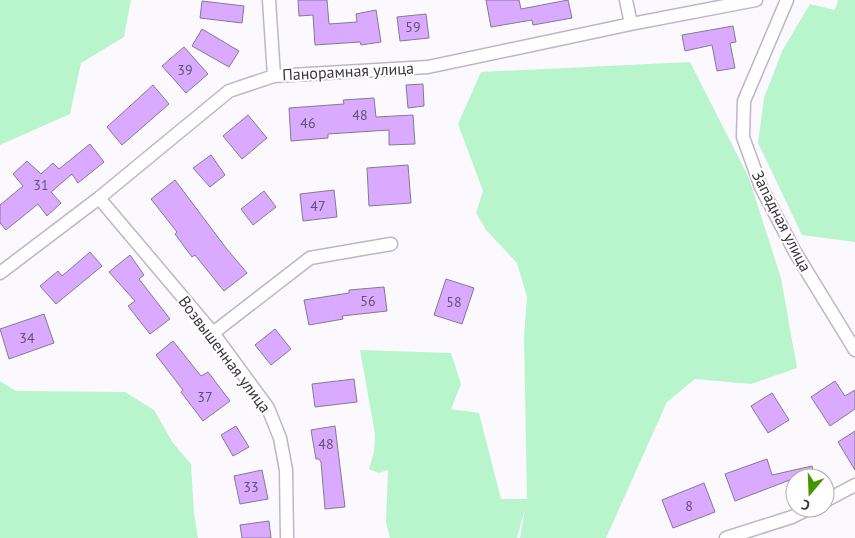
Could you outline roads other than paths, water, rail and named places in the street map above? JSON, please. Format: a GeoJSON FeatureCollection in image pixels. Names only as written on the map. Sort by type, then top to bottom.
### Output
{"type":"FeatureCollection","features":[{"type":"Feature","properties":{"kind":"street"},"geometry":{"type":"LineString","coordinates":[[269,0],[274,76]]}},
{"type":"Feature","properties":{"kind":"street"},"geometry":{"type":"LineString","coordinates":[[626,0],[630,24]]}},
{"type":"Feature","properties":{"kind":"street","name":"Панорамная улица"},"geometry":{"type":"LineString","coordinates":[[0,273],[98,198],[229,91],[274,76],[428,67],[630,24],[756,0]]}},
{"type":"Feature","properties":{"kind":"street","name":"Западная улица"},"geometry":{"type":"LineString","coordinates":[[786,0],[744,102],[743,137],[761,187],[791,244],[855,350]]}},
{"type":"Feature","properties":{"kind":"street","name":"Возвышенная улица"},"geometry":{"type":"LineString","coordinates":[[98,198],[213,333],[268,408],[280,438],[286,470],[287,538]]}},
{"type":"Feature","properties":{"kind":"street"},"geometry":{"type":"LineString","coordinates":[[213,333],[310,258],[390,244]]}},
{"type":"Feature","properties":{"kind":"street"},"geometry":{"type":"LineString","coordinates":[[835,496],[855,485]]}},
{"type":"Feature","properties":{"kind":"street"},"geometry":{"type":"LineString","coordinates":[[726,538],[789,518]]}}]}
